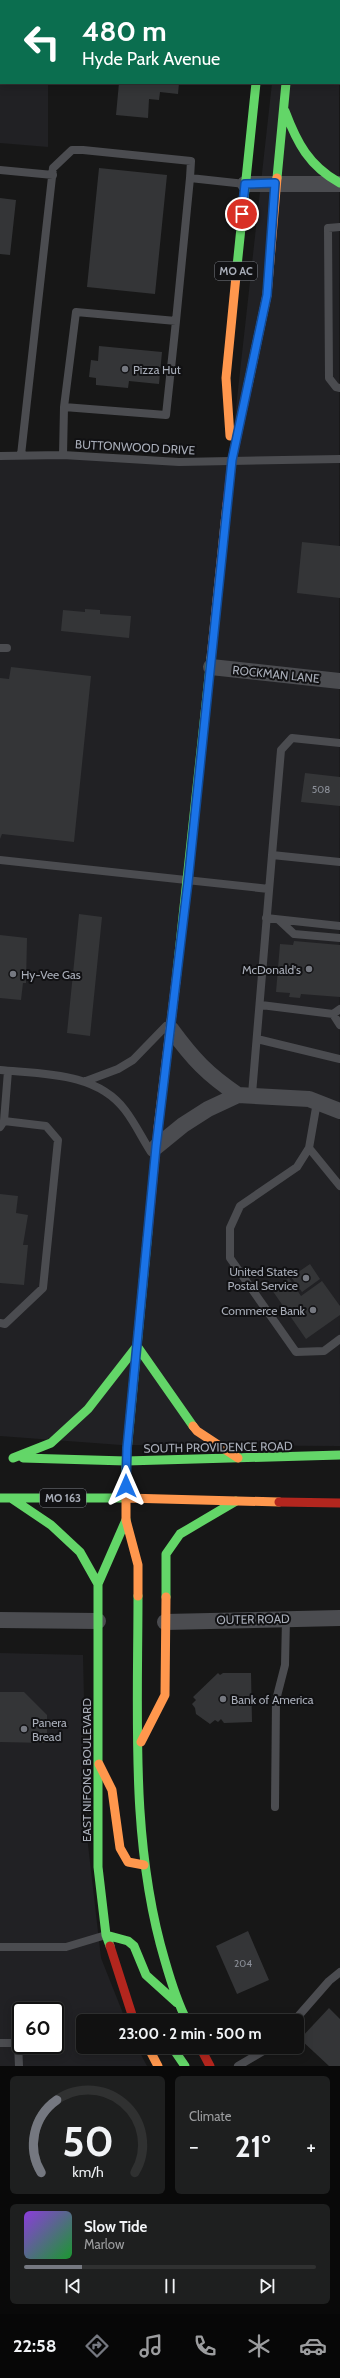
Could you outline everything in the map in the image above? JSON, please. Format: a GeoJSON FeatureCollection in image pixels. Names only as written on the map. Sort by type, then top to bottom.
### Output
{"type":"FeatureCollection","features":[{"type":"Feature","properties":{"kind":"main road","name":"EAST NIFONG BOULEVARD"},"geometry":{"type":"LineString","coordinates":[[232,460],[226,378],[256,84]]}},
{"type":"Feature","properties":{"kind":"main road","name":"EAST NIFONG BOULEVARD"},"geometry":{"type":"LineString","coordinates":[[183,2014],[178,2004],[155,1928],[144,1865],[138,1747],[138,1565],[126,1520],[126,1461],[156,1153],[188,882],[232,460],[267,295],[275,183],[286,84]]}},
{"type":"Feature","properties":{"kind":"main road"},"geometry":{"type":"LineString","coordinates":[[283,107],[303,154],[324,175],[340,183]]}},
{"type":"Feature","properties":{"kind":"main road"},"geometry":{"type":"LineString","coordinates":[[13,1458],[51,1443],[88,1409],[137,1346],[197,1431],[238,1458]]}},
{"type":"Feature","properties":{"kind":"main road","name":"SOUTH PROVIDENCE ROAD"},"geometry":{"type":"LineString","coordinates":[[0,1458],[126,1461],[340,1456]]}},
{"type":"Feature","properties":{"kind":"main road","name":"MO 163"},"geometry":{"type":"LineString","coordinates":[[0,1498],[126,1498],[340,1503]]}},
{"type":"Feature","properties":{"kind":"main road"},"geometry":{"type":"LineString","coordinates":[[11,1498],[51,1525],[80,1552],[98,1584]]}},
{"type":"Feature","properties":{"kind":"main road"},"geometry":{"type":"LineString","coordinates":[[138,1747],[165,1695],[166,1554],[180,1534],[201,1520],[238,1501]]}},
{"type":"Feature","properties":{"kind":"main road","name":"EAST NIFONG BOULEVARD"},"geometry":{"type":"LineString","coordinates":[[126,1520],[98,1584],[98,1867],[106,1935],[131,2014]]}},
{"type":"Feature","properties":{"kind":"main road"},"geometry":{"type":"LineString","coordinates":[[97,1760],[112,1790],[120,1848],[124,1857],[128,1862],[144,1865]]}},
{"type":"Feature","properties":{"kind":"main road"},"geometry":{"type":"LineString","coordinates":[[106,1935],[128,1941],[134,1946],[146,1975],[178,2004]]}},
{"type":"Feature","properties":{"kind":"main road"},"geometry":{"type":"LineString","coordinates":[[152,2054],[158,2066]]}},
{"type":"Feature","properties":{"kind":"main road"},"geometry":{"type":"LineString","coordinates":[[177,2054],[185,2066]]}},
{"type":"Feature","properties":{"kind":"main road"},"geometry":{"type":"LineString","coordinates":[[204,2054],[210,2066]]}},
{"type":"Feature","properties":{"kind":"street"},"geometry":{"type":"LineString","coordinates":[[245,184],[340,183]]}},
{"type":"Feature","properties":{"kind":"street","name":"ROCKMAN LANE"},"geometry":{"type":"LineString","coordinates":[[211,667],[340,681]]}},
{"type":"Feature","properties":{"kind":"street"},"geometry":{"type":"LineString","coordinates":[[171,1024],[196,1062],[213,1078],[245,1094],[309,1099],[340,1111]]}},
{"type":"Feature","properties":{"kind":"street"},"geometry":{"type":"LineString","coordinates":[[156,1153],[183,1125],[208,1109],[245,1094]]}},
{"type":"Feature","properties":{"kind":"street","name":"OUTER ROAD"},"geometry":{"type":"LineString","coordinates":[[165,1622],[340,1618]]}},
{"type":"Feature","properties":{"kind":"street"},"geometry":{"type":"LineString","coordinates":[[0,1620],[98,1621]]}},
{"type":"Feature","properties":{"kind":"lane"},"geometry":{"type":"LineString","coordinates":[[22,456],[53,168],[72,150],[191,161],[166,415],[64,407]]}},
{"type":"Feature","properties":{"kind":"lane"},"geometry":{"type":"LineString","coordinates":[[0,170],[52,175]]}},
{"type":"Feature","properties":{"kind":"lane"},"geometry":{"type":"LineString","coordinates":[[190,178],[245,184]]}},
{"type":"Feature","properties":{"kind":"lane"},"geometry":{"type":"LineString","coordinates":[[340,227],[328,228],[328,235],[329,378],[336,387],[340,388]]}},
{"type":"Feature","properties":{"kind":"lane"},"geometry":{"type":"LineString","coordinates":[[63,455],[64,407],[76,312],[176,321]]}},
{"type":"Feature","properties":{"kind":"lane","name":"BUTTONWOOD DRIVE"},"geometry":{"type":"LineString","coordinates":[[0,456],[63,455],[179,462],[340,459]]}},
{"type":"Feature","properties":{"kind":"lane"},"geometry":{"type":"LineString","coordinates":[[245,1094],[256,1039],[260,1005],[281,750],[292,738],[340,743]]}},
{"type":"Feature","properties":{"kind":"lane"},"geometry":{"type":"LineString","coordinates":[[272,855],[340,862]]}},
{"type":"Feature","properties":{"kind":"lane"},"geometry":{"type":"LineString","coordinates":[[0,860],[188,882],[269,889]]}},
{"type":"Feature","properties":{"kind":"lane"},"geometry":{"type":"LineString","coordinates":[[266,918],[340,926]]}},
{"type":"Feature","properties":{"kind":"lane"},"geometry":{"type":"LineString","coordinates":[[279,920],[294,934],[340,938]]}},
{"type":"Feature","properties":{"kind":"lane"},"geometry":{"type":"LineString","coordinates":[[260,1005],[333,1014],[340,1009]]}},
{"type":"Feature","properties":{"kind":"lane"},"geometry":{"type":"LineString","coordinates":[[333,1014],[340,1025]]}},
{"type":"Feature","properties":{"kind":"lane"},"geometry":{"type":"LineString","coordinates":[[86,1081],[118,1069],[133,1060],[171,1024]]}},
{"type":"Feature","properties":{"kind":"lane"},"geometry":{"type":"LineString","coordinates":[[256,1039],[340,1059]]}},
{"type":"Feature","properties":{"kind":"lane"},"geometry":{"type":"LineString","coordinates":[[0,1323],[5,1324],[43,1288],[58,1140],[46,1126],[2,1124],[4,1070],[51,1074],[86,1081],[124,1109],[156,1153]]}},
{"type":"Feature","properties":{"kind":"lane"},"geometry":{"type":"LineString","coordinates":[[317,1102],[309,1148],[298,1167],[240,1206],[230,1228],[230,1258],[296,1352],[324,1351],[340,1339]]}},
{"type":"Feature","properties":{"kind":"lane"},"geometry":{"type":"LineString","coordinates":[[309,1148],[340,1186]]}},
{"type":"Feature","properties":{"kind":"lane"},"geometry":{"type":"LineString","coordinates":[[274,1807],[276,1700],[285,1665],[286,1619]]}},
{"type":"Feature","properties":{"kind":"lane"},"geometry":{"type":"LineString","coordinates":[[0,1947],[66,1947],[106,1935]]}},
{"type":"Feature","properties":{"kind":"lane"},"geometry":{"type":"LineString","coordinates":[[300,2014],[329,1981],[340,1972]]}},
{"type":"Feature","properties":{"kind":"lane"},"geometry":{"type":"LineString","coordinates":[[0,2043],[18,2043],[19,2066]]}},
{"type":"Feature","properties":{"kind":"lane"},"geometry":{"type":"LineString","coordinates":[[238,2066],[258,2054]]}},
{"type":"Feature","properties":{"kind":"shaded area"},"geometry":{"type":"Polygon","coordinates":[[[0,84],[48,84],[48,147],[0,143],[0,84]]]}},
{"type":"Feature","properties":{"kind":"shaded area"},"geometry":{"type":"Polygon","coordinates":[[[272,84],[339,84],[340,1446],[121,1445],[0,1436],[0,457],[230,462],[272,84]]]}},
{"type":"Feature","properties":{"kind":"shaded area"},"geometry":{"type":"Polygon","coordinates":[[[0,1653],[83,1655],[87,1836],[101,1958],[123,2014],[76,2014],[76,2054],[141,2054],[147,2066],[0,2066],[0,1653]]]}},
{"type":"Feature","properties":{"kind":"building"},"geometry":{"type":"Polygon","coordinates":[[[119,84],[179,84],[178,94],[160,92],[159,100],[149,99],[148,118],[116,115],[119,84]]]}},
{"type":"Feature","properties":{"kind":"building"},"geometry":{"type":"Polygon","coordinates":[[[99,168],[167,175],[155,294],[87,287],[99,168]]]}},
{"type":"Feature","properties":{"kind":"building"},"geometry":{"type":"Polygon","coordinates":[[[0,198],[16,200],[10,255],[0,254],[0,198]]]}},
{"type":"Feature","properties":{"kind":"building","name":"Pizza Hut"},"geometry":{"type":"Polygon","coordinates":[[[99,346],[162,352],[159,384],[129,381],[128,388],[96,385],[96,378],[89,377],[91,360],[98,361],[99,346]]]}},
{"type":"Feature","properties":{"kind":"building"},"geometry":{"type":"Polygon","coordinates":[[[302,542],[340,546],[340,598],[297,593],[302,542]]]}},
{"type":"Feature","properties":{"kind":"building"},"geometry":{"type":"Polygon","coordinates":[[[85,609],[100,610],[100,614],[131,616],[129,638],[61,631],[63,610],[85,612],[85,609]]]}},
{"type":"Feature","properties":{"kind":"building"},"geometry":{"type":"Polygon","coordinates":[[[11,667],[91,676],[74,842],[2,834],[0,839],[0,678],[9,679],[11,667]]]}},
{"type":"Feature","properties":{"kind":"building"},"geometry":{"type":"Polygon","coordinates":[[[305,773],[340,777],[340,806],[301,802],[305,773]]]}},
{"type":"Feature","properties":{"kind":"building"},"geometry":{"type":"Polygon","coordinates":[[[79,914],[102,917],[90,1036],[67,1033],[79,914]]]}},
{"type":"Feature","properties":{"kind":"building","name":"Hy-Vee Gas"},"geometry":{"type":"Polygon","coordinates":[[[0,935],[27,938],[26,983],[23,983],[21,1000],[0,998],[0,935]]]}},
{"type":"Feature","properties":{"kind":"building","name":"McDonald's"},"geometry":{"type":"Polygon","coordinates":[[[294,941],[340,945],[340,997],[301,994],[300,998],[289,997],[290,993],[276,992],[280,944],[293,945],[294,941]]]}},
{"type":"Feature","properties":{"kind":"building"},"geometry":{"type":"Polygon","coordinates":[[[0,1194],[18,1196],[16,1213],[28,1215],[23,1245],[28,1245],[24,1285],[0,1283],[0,1194]]]}},
{"type":"Feature","properties":{"kind":"building","name":"United States Postal Service"},"geometry":{"type":"Polygon","coordinates":[[[310,1264],[320,1279],[302,1292],[291,1277],[310,1264]]]}},
{"type":"Feature","properties":{"kind":"building","name":"Commerce Bank"},"geometry":{"type":"Polygon","coordinates":[[[289,1278],[301,1296],[322,1281],[340,1306],[340,1315],[306,1339],[272,1290],[289,1278]]]}},
{"type":"Feature","properties":{"kind":"building","name":"Bank of America"},"geometry":{"type":"Polygon","coordinates":[[[218,1673],[220,1675],[223,1673],[251,1673],[252,1722],[224,1723],[221,1719],[218,1722],[215,1720],[210,1724],[196,1714],[195,1708],[192,1704],[196,1700],[193,1697],[218,1673]]]}},
{"type":"Feature","properties":{"kind":"building","name":"Panera Bread"},"geometry":{"type":"Polygon","coordinates":[[[0,1692],[24,1692],[47,1715],[47,1743],[0,1742],[0,1692]]]}},
{"type":"Feature","properties":{"kind":"building"},"geometry":{"type":"Polygon","coordinates":[[[248,1931],[269,1980],[237,1994],[216,1946],[248,1931]]]}},
{"type":"Feature","properties":{"kind":"building"},"geometry":{"type":"Polygon","coordinates":[[[329,2008],[340,2019],[340,2066],[329,2066],[304,2043],[304,2035],[329,2008]]]}},
{"type":"Feature","properties":{"kind":"traffic: fast"},"geometry":{"type":"LineString","coordinates":[[236,276],[256,84]]}},
{"type":"Feature","properties":{"kind":"traffic: fast"},"geometry":{"type":"LineString","coordinates":[[277,178],[286,84]]}},
{"type":"Feature","properties":{"kind":"traffic: fast"},"geometry":{"type":"LineString","coordinates":[[285,111],[294,133],[305,153],[320,169],[340,183]]}},
{"type":"Feature","properties":{"kind":"traffic: fast"},"geometry":{"type":"LineString","coordinates":[[176,981],[211,658]]}},
{"type":"Feature","properties":{"kind":"traffic: fast"},"geometry":{"type":"LineString","coordinates":[[0,1498],[126,1498],[126,1461],[148,1231]]}},
{"type":"Feature","properties":{"kind":"traffic: fast"},"geometry":{"type":"LineString","coordinates":[[13,1458],[51,1443],[88,1409],[137,1346],[193,1426]]}},
{"type":"Feature","properties":{"kind":"traffic: fast"},"geometry":{"type":"LineString","coordinates":[[126,1461],[340,1455]]}},
{"type":"Feature","properties":{"kind":"traffic: fast"},"geometry":{"type":"LineString","coordinates":[[23,1458],[126,1461]]}},
{"type":"Feature","properties":{"kind":"traffic: fast"},"geometry":{"type":"LineString","coordinates":[[11,1498],[51,1525],[80,1552],[98,1584]]}},
{"type":"Feature","properties":{"kind":"traffic: fast"},"geometry":{"type":"LineString","coordinates":[[166,1597],[166,1554],[180,1534],[236,1501]]}},
{"type":"Feature","properties":{"kind":"traffic: fast"},"geometry":{"type":"LineString","coordinates":[[110,1946],[106,1935],[98,1867],[98,1584],[126,1520]]}},
{"type":"Feature","properties":{"kind":"traffic: fast"},"geometry":{"type":"LineString","coordinates":[[138,1596],[137,1734],[141,1826],[146,1872],[154,1917],[165,1961],[183,2014]]}},
{"type":"Feature","properties":{"kind":"traffic: fast"},"geometry":{"type":"LineString","coordinates":[[106,1935],[128,1941],[134,1946],[146,1975],[177,2003]]}},
{"type":"Feature","properties":{"kind":"traffic: fast"},"geometry":{"type":"LineString","coordinates":[[177,2054],[185,2066]]}},
{"type":"Feature","properties":{"kind":"traffic: slow"},"geometry":{"type":"LineString","coordinates":[[248,385],[267,295],[277,178]]}},
{"type":"Feature","properties":{"kind":"traffic: slow"},"geometry":{"type":"LineString","coordinates":[[230,436],[226,378],[236,276]]}},
{"type":"Feature","properties":{"kind":"traffic: slow"},"geometry":{"type":"LineString","coordinates":[[211,658],[227,504]]}},
{"type":"Feature","properties":{"kind":"traffic: slow"},"geometry":{"type":"LineString","coordinates":[[158,1128],[176,981]]}},
{"type":"Feature","properties":{"kind":"traffic: slow"},"geometry":{"type":"LineString","coordinates":[[193,1426],[197,1431],[238,1458]]}},
{"type":"Feature","properties":{"kind":"traffic: slow"},"geometry":{"type":"LineString","coordinates":[[138,1596],[138,1565],[126,1520],[126,1498],[279,1502]]}},
{"type":"Feature","properties":{"kind":"traffic: slow"},"geometry":{"type":"LineString","coordinates":[[141,1742],[165,1695],[166,1597]]}},
{"type":"Feature","properties":{"kind":"traffic: slow"},"geometry":{"type":"LineString","coordinates":[[99,1764],[112,1790],[120,1848],[128,1862],[144,1865]]}},
{"type":"Feature","properties":{"kind":"traffic: slow"},"geometry":{"type":"LineString","coordinates":[[152,2054],[158,2066]]}},
{"type":"Feature","properties":{"kind":"traffic: jam"},"geometry":{"type":"LineString","coordinates":[[227,504],[232,460],[248,385]]}},
{"type":"Feature","properties":{"kind":"traffic: jam"},"geometry":{"type":"LineString","coordinates":[[148,1231],[158,1128]]}},
{"type":"Feature","properties":{"kind":"traffic: jam"},"geometry":{"type":"LineString","coordinates":[[279,1502],[340,1503]]}},
{"type":"Feature","properties":{"kind":"traffic: jam"},"geometry":{"type":"LineString","coordinates":[[110,1946],[132,2014]]}},
{"type":"Feature","properties":{"kind":"traffic: jam"},"geometry":{"type":"LineString","coordinates":[[204,2054],[210,2066]]}},
{"type":"Feature","properties":{"kind":"place","name":"Pizza Hut"},"geometry":{"type":"Point","coordinates":[125,369]}},
{"type":"Feature","properties":{"kind":"place","name":"McDonald's"},"geometry":{"type":"Point","coordinates":[309,969]}},
{"type":"Feature","properties":{"kind":"place","name":"Hy-Vee Gas"},"geometry":{"type":"Point","coordinates":[13,974]}},
{"type":"Feature","properties":{"kind":"place","name":"United States Postal Service"},"geometry":{"type":"Point","coordinates":[306,1278]}},
{"type":"Feature","properties":{"kind":"place","name":"Commerce Bank"},"geometry":{"type":"Point","coordinates":[313,1310]}},
{"type":"Feature","properties":{"kind":"place","name":"Bank of America"},"geometry":{"type":"Point","coordinates":[223,1699]}},
{"type":"Feature","properties":{"kind":"place","name":"Panera Bread"},"geometry":{"type":"Point","coordinates":[24,1729]}},
{"type":"Feature","properties":{"kind":"route"},"geometry":{"type":"LineString","coordinates":[[126,1486],[127,1448],[156,1147],[188,882],[232,460],[267,295],[275,183],[245,184],[242,214]]}}]}
